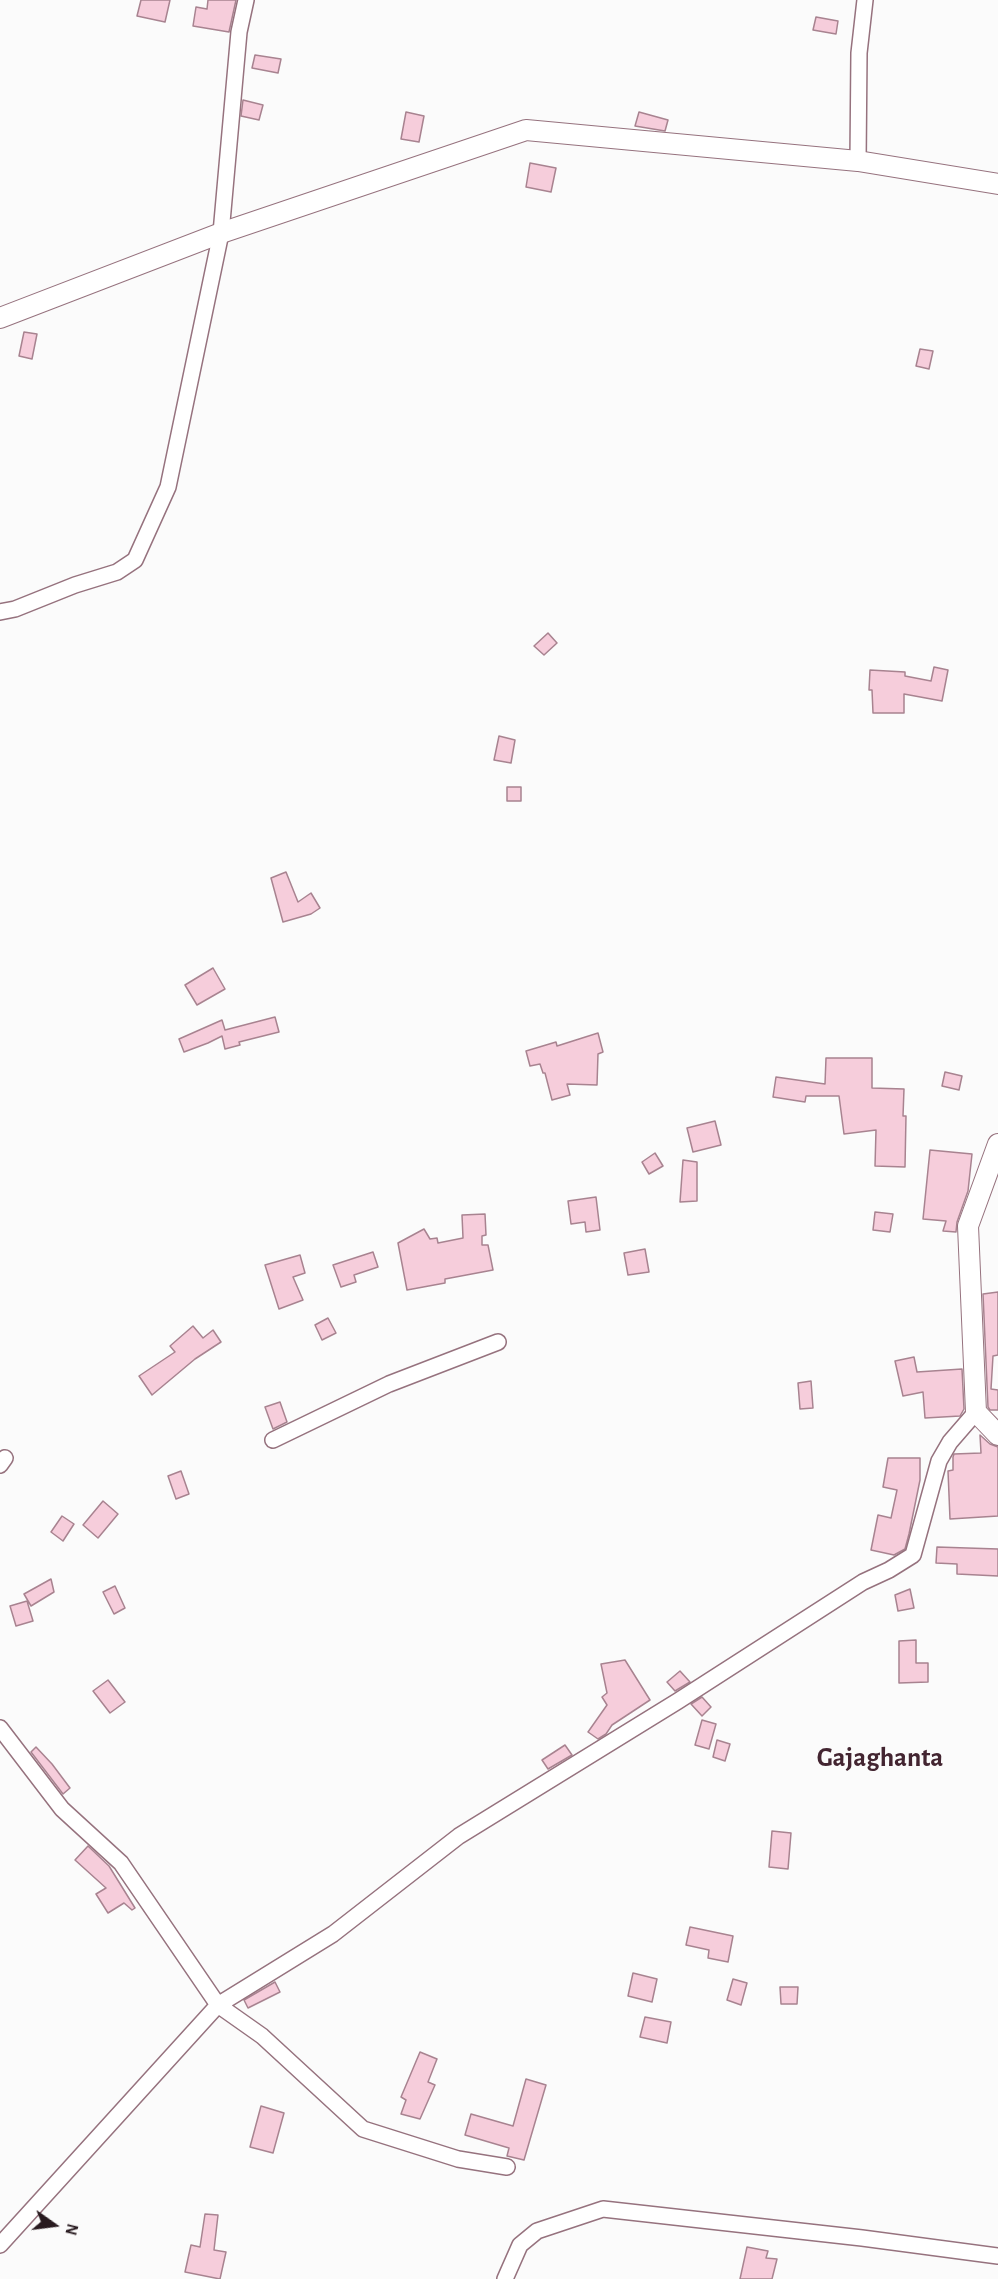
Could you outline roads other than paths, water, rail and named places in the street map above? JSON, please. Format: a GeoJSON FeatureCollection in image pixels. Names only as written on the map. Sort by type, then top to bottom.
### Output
{"type":"FeatureCollection","features":[{"type":"Feature","properties":{"kind":"street"},"geometry":{"type":"LineString","coordinates":[[0,612],[15,609],[75,585],[117,572],[135,560],[168,487],[221,233],[239,32],[246,0]]}},
{"type":"Feature","properties":{"kind":"street"},"geometry":{"type":"LineString","coordinates":[[858,161],[859,53],[866,0]]}},
{"type":"Feature","properties":{"kind":"street"},"geometry":{"type":"LineString","coordinates":[[0,318],[221,233],[526,130],[858,161],[998,184]]}},
{"type":"Feature","properties":{"kind":"street"},"geometry":{"type":"LineString","coordinates":[[998,1144],[968,1226],[976,1412],[998,1435]]}},
{"type":"Feature","properties":{"kind":"street"},"geometry":{"type":"LineString","coordinates":[[273,1440],[389,1384],[498,1342]]}},
{"type":"Feature","properties":{"kind":"street"},"geometry":{"type":"LineString","coordinates":[[0,2246],[218,2005],[333,1934],[459,1836],[678,1701],[863,1582],[890,1570],[913,1555],[939,1461],[950,1442],[976,1412]]}},
{"type":"Feature","properties":{"kind":"street"},"geometry":{"type":"LineString","coordinates":[[0,1728],[62,1809],[121,1863],[218,2005],[262,2037],[363,2129],[458,2159],[507,2167]]}},
{"type":"Feature","properties":{"kind":"street"},"geometry":{"type":"LineString","coordinates":[[505,2279],[520,2245],[537,2231],[603,2209],[862,2238],[998,2256]]}},
{"type":"Feature","properties":{"kind":"district","name":"Gajaghanta"},"geometry":{"type":"Point","coordinates":[880,1758]}}]}
